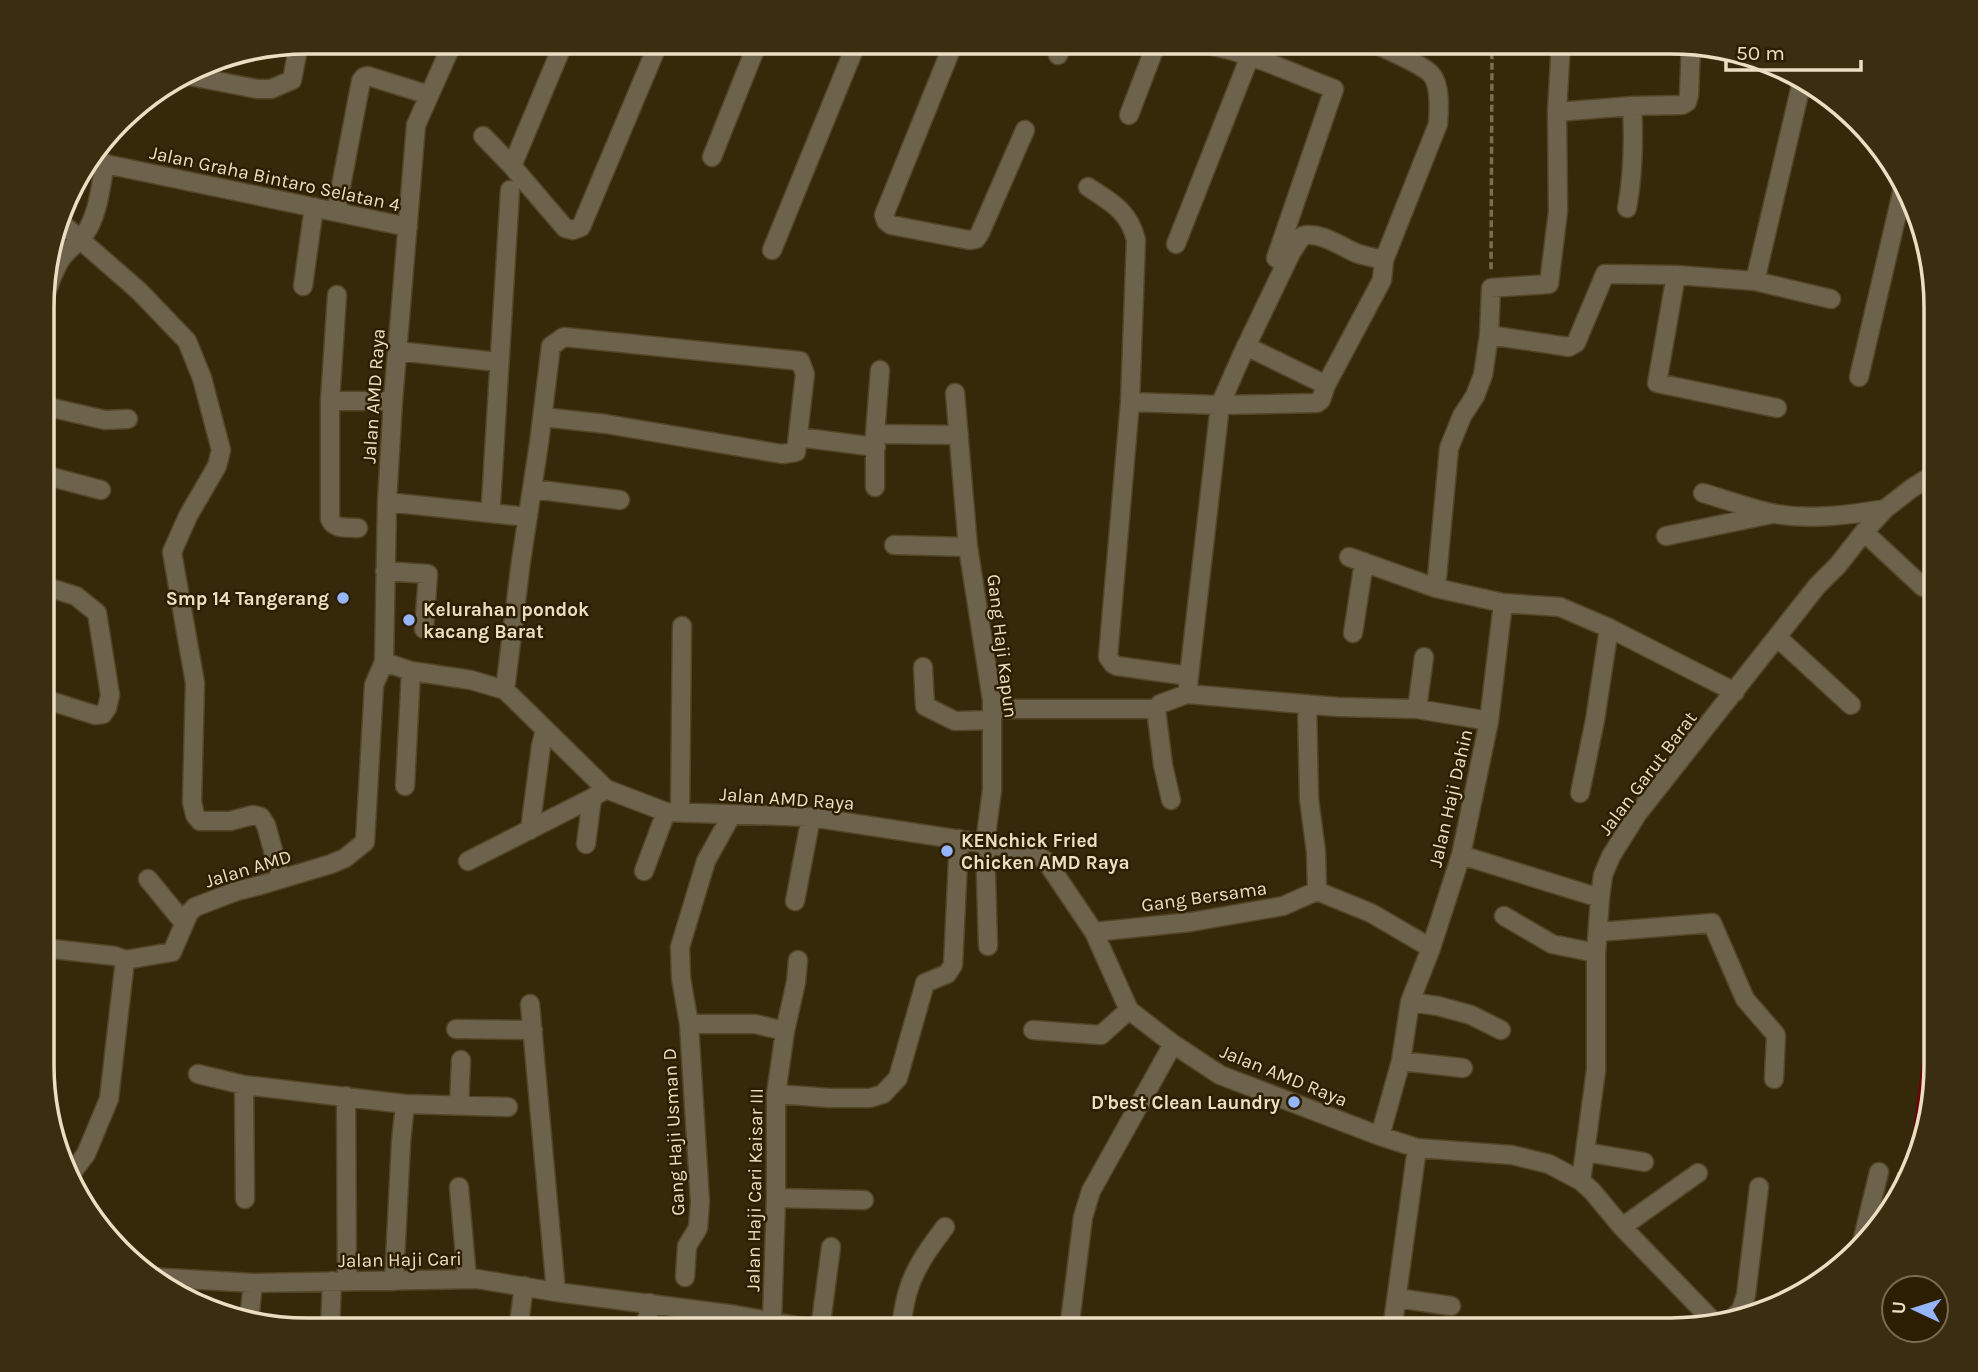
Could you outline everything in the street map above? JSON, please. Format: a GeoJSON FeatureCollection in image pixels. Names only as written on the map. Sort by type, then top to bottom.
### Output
{"type":"FeatureCollection","features":[{"type":"Feature","properties":{"kind":"street","name":"Jalan AMD Raya"},"geometry":{"type":"LineString","coordinates":[[448,54],[416,125],[393,401],[387,502],[384,662],[411,671],[471,680],[505,690],[545,730],[599,793],[673,812],[811,817],[1027,850],[1046,861],[1094,932],[1129,1010],[1173,1044],[1220,1075],[1417,1148],[1512,1154],[1549,1164],[1581,1181],[1592,1191],[1622,1227],[1707,1315]]}},
{"type":"Feature","properties":{"kind":"street"},"geometry":{"type":"LineString","coordinates":[[512,166],[559,54]]}},
{"type":"Feature","properties":{"kind":"street"},"geometry":{"type":"LineString","coordinates":[[483,136],[565,228],[573,230],[581,227],[654,54]]}},
{"type":"Feature","properties":{"kind":"street"},"geometry":{"type":"LineString","coordinates":[[712,157],[753,54]]}},
{"type":"Feature","properties":{"kind":"street"},"geometry":{"type":"LineString","coordinates":[[772,250],[852,54]]}},
{"type":"Feature","properties":{"kind":"street"},"geometry":{"type":"LineString","coordinates":[[949,54],[884,215],[891,225],[969,240],[976,239],[1026,130]]}},
{"type":"Feature","properties":{"kind":"street"},"geometry":{"type":"LineString","coordinates":[[1129,115],[1152,54]]}},
{"type":"Feature","properties":{"kind":"street"},"geometry":{"type":"LineString","coordinates":[[1242,54],[1334,89],[1276,258]]}},
{"type":"Feature","properties":{"kind":"street"},"geometry":{"type":"LineString","coordinates":[[1130,402],[1220,405],[1317,403],[1321,400],[1326,385],[1382,280],[1384,260],[1438,124],[1438,91],[1431,74],[1394,54]]}},
{"type":"Feature","properties":{"kind":"street"},"geometry":{"type":"LineString","coordinates":[[1436,588],[1449,449],[1483,375],[1489,335],[1491,288],[1549,284],[1558,211],[1557,112],[1560,54]]}},
{"type":"Feature","properties":{"kind":"street"},"geometry":{"type":"LineString","coordinates":[[200,78],[257,89],[271,89],[292,80],[297,55]]}},
{"type":"Feature","properties":{"kind":"street"},"geometry":{"type":"LineString","coordinates":[[1557,112],[1682,105],[1687,102],[1689,95],[1691,55]]}},
{"type":"Feature","properties":{"kind":"street"},"geometry":{"type":"LineString","coordinates":[[1176,244],[1250,56]]}},
{"type":"Feature","properties":{"kind":"street"},"geometry":{"type":"LineString","coordinates":[[336,212],[361,81],[364,77],[429,95]]}},
{"type":"Feature","properties":{"kind":"street"},"geometry":{"type":"LineString","coordinates":[[1755,281],[1800,90]]}},
{"type":"Feature","properties":{"kind":"street"},"geometry":{"type":"LineString","coordinates":[[1628,208],[1632,106]]}},
{"type":"Feature","properties":{"kind":"street","name":"Jalan Graha Bintaro Selatan 4"},"geometry":{"type":"LineString","coordinates":[[100,162],[408,228]]}},
{"type":"Feature","properties":{"kind":"street"},"geometry":{"type":"LineString","coordinates":[[57,267],[90,226],[95,212],[98,166]]}},
{"type":"Feature","properties":{"kind":"street"},"geometry":{"type":"LineString","coordinates":[[1088,187],[1120,209],[1133,227],[1136,240],[1130,402],[1108,657],[1112,664],[1188,685],[1307,704],[1417,709],[1489,721]]}},
{"type":"Feature","properties":{"kind":"street"},"geometry":{"type":"LineString","coordinates":[[491,503],[510,190]]}},
{"type":"Feature","properties":{"kind":"street"},"geometry":{"type":"LineString","coordinates":[[1859,377],[1900,200]]}},
{"type":"Feature","properties":{"kind":"street"},"geometry":{"type":"LineString","coordinates":[[303,286],[314,207]]}},
{"type":"Feature","properties":{"kind":"street"},"geometry":{"type":"LineString","coordinates":[[67,228],[139,291],[187,341],[202,378],[221,450],[217,466],[188,516],[172,552],[195,683],[192,802],[195,815],[200,821],[230,821],[253,815],[261,817],[266,825],[281,879]]}},
{"type":"Feature","properties":{"kind":"street"},"geometry":{"type":"LineString","coordinates":[[1171,800],[1163,765],[1156,709],[1188,685],[1220,405],[1291,253],[1302,236],[1309,234],[1321,237],[1360,254],[1384,260]]}},
{"type":"Feature","properties":{"kind":"street"},"geometry":{"type":"LineString","coordinates":[[1489,335],[1569,347],[1576,343],[1605,274],[1676,275],[1755,281],[1831,299]]}},
{"type":"Feature","properties":{"kind":"street"},"geometry":{"type":"LineString","coordinates":[[1676,275],[1657,383],[1777,408]]}},
{"type":"Feature","properties":{"kind":"street"},"geometry":{"type":"LineString","coordinates":[[337,295],[330,401],[330,519],[335,526],[358,528]]}},
{"type":"Feature","properties":{"kind":"street"},"geometry":{"type":"LineString","coordinates":[[505,690],[551,346],[564,337],[800,361],[805,374],[796,452],[782,454],[606,424],[543,417]]}},
{"type":"Feature","properties":{"kind":"street"},"geometry":{"type":"LineString","coordinates":[[1246,346],[1326,385]]}},
{"type":"Feature","properties":{"kind":"street"},"geometry":{"type":"LineString","coordinates":[[397,351],[498,362]]}},
{"type":"Feature","properties":{"kind":"street"},"geometry":{"type":"LineString","coordinates":[[875,486],[880,370]]}},
{"type":"Feature","properties":{"kind":"street","name":"Gang Haji Kapun"},"geometry":{"type":"LineString","coordinates":[[955,393],[968,547],[992,700],[992,790],[985,843],[988,946]]}},
{"type":"Feature","properties":{"kind":"street"},"geometry":{"type":"LineString","coordinates":[[330,401],[393,401]]}},
{"type":"Feature","properties":{"kind":"street"},"geometry":{"type":"LineString","coordinates":[[54,408],[105,420],[128,419]]}},
{"type":"Feature","properties":{"kind":"street"},"geometry":{"type":"LineString","coordinates":[[798,437],[875,441],[959,435]]}},
{"type":"Feature","properties":{"kind":"street"},"geometry":{"type":"LineString","coordinates":[[54,478],[101,491]]}},
{"type":"Feature","properties":{"kind":"street","name":"Jalan Garut Barat"},"geometry":{"type":"LineString","coordinates":[[1581,1181],[1596,1070],[1596,953],[1600,898],[1603,875],[1611,856],[1638,813],[1817,586],[1885,509],[1924,481]]}},
{"type":"Feature","properties":{"kind":"street"},"geometry":{"type":"LineString","coordinates":[[532,489],[620,500]]}},
{"type":"Feature","properties":{"kind":"street"},"geometry":{"type":"LineString","coordinates":[[1703,493],[1776,513],[1802,517],[1844,516],[1885,509]]}},
{"type":"Feature","properties":{"kind":"street"},"geometry":{"type":"LineString","coordinates":[[387,502],[528,517]]}},
{"type":"Feature","properties":{"kind":"street"},"geometry":{"type":"LineString","coordinates":[[1666,536],[1776,513]]}},
{"type":"Feature","properties":{"kind":"street"},"geometry":{"type":"LineString","coordinates":[[1864,532],[1923,587]]}},
{"type":"Feature","properties":{"kind":"street"},"geometry":{"type":"LineString","coordinates":[[894,545],[968,547]]}},
{"type":"Feature","properties":{"kind":"street"},"geometry":{"type":"LineString","coordinates":[[1353,633],[1357,560],[1436,588],[1503,603],[1560,607],[1609,628],[1735,692]]}},
{"type":"Feature","properties":{"kind":"street"},"geometry":{"type":"LineString","coordinates":[[385,571],[428,574],[424,629]]}},
{"type":"Feature","properties":{"kind":"street"},"geometry":{"type":"LineString","coordinates":[[54,589],[76,596],[97,613],[110,695],[103,714],[95,715],[54,702]]}},
{"type":"Feature","properties":{"kind":"street","name":"Jalan Haji Dahin"},"geometry":{"type":"LineString","coordinates":[[1380,1136],[1401,1061],[1410,1002],[1431,948],[1461,855],[1489,721],[1503,603]]}},
{"type":"Feature","properties":{"kind":"street"},"geometry":{"type":"LineString","coordinates":[[644,871],[673,812],[682,626]]}},
{"type":"Feature","properties":{"kind":"street"},"geometry":{"type":"LineString","coordinates":[[1580,793],[1595,720],[1609,628]]}},
{"type":"Feature","properties":{"kind":"street"},"geometry":{"type":"LineString","coordinates":[[1777,637],[1852,705]]}},
{"type":"Feature","properties":{"kind":"street"},"geometry":{"type":"LineString","coordinates":[[1417,709],[1424,657]]}},
{"type":"Feature","properties":{"kind":"street","name":"Jalan AMD"},"geometry":{"type":"LineString","coordinates":[[125,960],[172,952],[189,913],[195,907],[237,891],[345,858],[365,842],[374,685],[384,662]]}},
{"type":"Feature","properties":{"kind":"street"},"geometry":{"type":"LineString","coordinates":[[923,667],[925,706],[955,721],[992,714],[1156,709]]}},
{"type":"Feature","properties":{"kind":"street"},"geometry":{"type":"LineString","coordinates":[[405,786],[411,671]]}},
{"type":"Feature","properties":{"kind":"street"},"geometry":{"type":"LineString","coordinates":[[1307,704],[1309,799],[1316,852],[1317,891],[1371,913],[1431,948]]}},
{"type":"Feature","properties":{"kind":"street"},"geometry":{"type":"LineString","coordinates":[[530,830],[545,730]]}},
{"type":"Feature","properties":{"kind":"street"},"geometry":{"type":"LineString","coordinates":[[468,861],[599,793]]}},
{"type":"Feature","properties":{"kind":"street"},"geometry":{"type":"LineString","coordinates":[[586,844],[599,793]]}},
{"type":"Feature","properties":{"kind":"street","name":"Gang Haji Usman D"},"geometry":{"type":"LineString","coordinates":[[685,1277],[687,1246],[698,1228],[700,1215],[689,1024],[681,978],[680,947],[706,861],[731,816]]}},
{"type":"Feature","properties":{"kind":"street"},"geometry":{"type":"LineString","coordinates":[[795,901],[811,817]]}},
{"type":"Feature","properties":{"kind":"street"},"geometry":{"type":"LineString","coordinates":[[776,1094],[870,1098],[884,1094],[898,1078],[925,983],[947,974],[953,965],[959,839]]}},
{"type":"Feature","properties":{"kind":"street"},"geometry":{"type":"LineString","coordinates":[[1461,855],[1600,898]]}},
{"type":"Feature","properties":{"kind":"street"},"geometry":{"type":"LineString","coordinates":[[148,879],[184,923]]}},
{"type":"Feature","properties":{"kind":"street","name":"Gang Bersama"},"geometry":{"type":"LineString","coordinates":[[1094,932],[1191,922],[1283,906],[1317,891]]}},
{"type":"Feature","properties":{"kind":"street"},"geometry":{"type":"LineString","coordinates":[[1504,916],[1552,944],[1596,953]]}},
{"type":"Feature","properties":{"kind":"street"},"geometry":{"type":"LineString","coordinates":[[1598,932],[1712,923],[1745,999],[1776,1035],[1774,1079]]}},
{"type":"Feature","properties":{"kind":"street"},"geometry":{"type":"LineString","coordinates":[[54,949],[115,956],[125,960],[109,1100],[86,1154],[75,1167]]}},
{"type":"Feature","properties":{"kind":"street","name":"Jalan Haji Cari Kaisar III"},"geometry":{"type":"LineString","coordinates":[[772,1318],[776,1094],[798,960]]}},
{"type":"Feature","properties":{"kind":"street"},"geometry":{"type":"LineString","coordinates":[[1410,1002],[1438,1006],[1471,1016],[1501,1030]]}},
{"type":"Feature","properties":{"kind":"street"},"geometry":{"type":"LineString","coordinates":[[530,1004],[556,1292]]}},
{"type":"Feature","properties":{"kind":"street"},"geometry":{"type":"LineString","coordinates":[[1033,1030],[1101,1035],[1129,1010]]}},
{"type":"Feature","properties":{"kind":"street"},"geometry":{"type":"LineString","coordinates":[[689,1024],[755,1024],[785,1031]]}},
{"type":"Feature","properties":{"kind":"street"},"geometry":{"type":"LineString","coordinates":[[456,1029],[533,1030]]}},
{"type":"Feature","properties":{"kind":"street"},"geometry":{"type":"LineString","coordinates":[[1070,1318],[1083,1217],[1091,1191],[1173,1044]]}},
{"type":"Feature","properties":{"kind":"street"},"geometry":{"type":"LineString","coordinates":[[460,1106],[461,1060]]}},
{"type":"Feature","properties":{"kind":"street"},"geometry":{"type":"LineString","coordinates":[[1401,1061],[1463,1068]]}},
{"type":"Feature","properties":{"kind":"street"},"geometry":{"type":"LineString","coordinates":[[198,1074],[244,1085],[336,1097],[405,1104],[508,1107]]}},
{"type":"Feature","properties":{"kind":"street"},"geometry":{"type":"LineString","coordinates":[[244,1085],[245,1199]]}},
{"type":"Feature","properties":{"kind":"street"},"geometry":{"type":"LineString","coordinates":[[332,1318],[340,1281],[346,1096]]}},
{"type":"Feature","properties":{"kind":"street"},"geometry":{"type":"LineString","coordinates":[[394,1281],[405,1104]]}},
{"type":"Feature","properties":{"kind":"street"},"geometry":{"type":"LineString","coordinates":[[1394,1318],[1417,1148]]}},
{"type":"Feature","properties":{"kind":"street"},"geometry":{"type":"LineString","coordinates":[[1585,1152],[1644,1162]]}},
{"type":"Feature","properties":{"kind":"street"},"geometry":{"type":"LineString","coordinates":[[1866,1226],[1879,1172]]}},
{"type":"Feature","properties":{"kind":"street"},"geometry":{"type":"LineString","coordinates":[[1622,1227],[1699,1173]]}},
{"type":"Feature","properties":{"kind":"street"},"geometry":{"type":"LineString","coordinates":[[459,1187],[467,1279]]}},
{"type":"Feature","properties":{"kind":"street"},"geometry":{"type":"LineString","coordinates":[[1742,1307],[1746,1296],[1759,1187]]}},
{"type":"Feature","properties":{"kind":"street"},"geometry":{"type":"LineString","coordinates":[[776,1198],[864,1200]]}},
{"type":"Feature","properties":{"kind":"street"},"geometry":{"type":"LineString","coordinates":[[902,1318],[912,1277],[945,1227]]}},
{"type":"Feature","properties":{"kind":"street"},"geometry":{"type":"LineString","coordinates":[[821,1318],[831,1247]]}},
{"type":"Feature","properties":{"kind":"street","name":"Jalan Haji Cari"},"geometry":{"type":"LineString","coordinates":[[173,1279],[253,1283],[467,1279],[650,1303],[717,1318]]}},
{"type":"Feature","properties":{"kind":"street"},"geometry":{"type":"LineString","coordinates":[[250,1311],[253,1283]]}},
{"type":"Feature","properties":{"kind":"street"},"geometry":{"type":"LineString","coordinates":[[520,1318],[524,1286]]}},
{"type":"Feature","properties":{"kind":"street"},"geometry":{"type":"LineString","coordinates":[[1397,1298],[1451,1306]]}},
{"type":"Feature","properties":{"kind":"street"},"geometry":{"type":"LineString","coordinates":[[647,1318],[650,1303]]}},
{"type":"Feature","properties":{"kind":"path"},"geometry":{"type":"LineString","coordinates":[[1491,54],[1491,288]]}},
{"type":"Feature","properties":{"kind":"shaded area"},"geometry":{"type":"Polygon","coordinates":[[[1924,1045],[1922,1098],[1912,1139],[1924,1045]]]}},
{"type":"Feature","properties":{"kind":"place","name":"Smp 14 Tangerang"},"geometry":{"type":"Point","coordinates":[343,598]}},
{"type":"Feature","properties":{"kind":"place","name":"Kelurahan pondok kacang Barat"},"geometry":{"type":"Point","coordinates":[409,620]}},
{"type":"Feature","properties":{"kind":"place","name":"KENchick Fried Chicken AMD Raya"},"geometry":{"type":"Point","coordinates":[947,851]}},
{"type":"Feature","properties":{"kind":"place","name":"D'best Clean Laundry"},"geometry":{"type":"Point","coordinates":[1294,1102]}}]}
